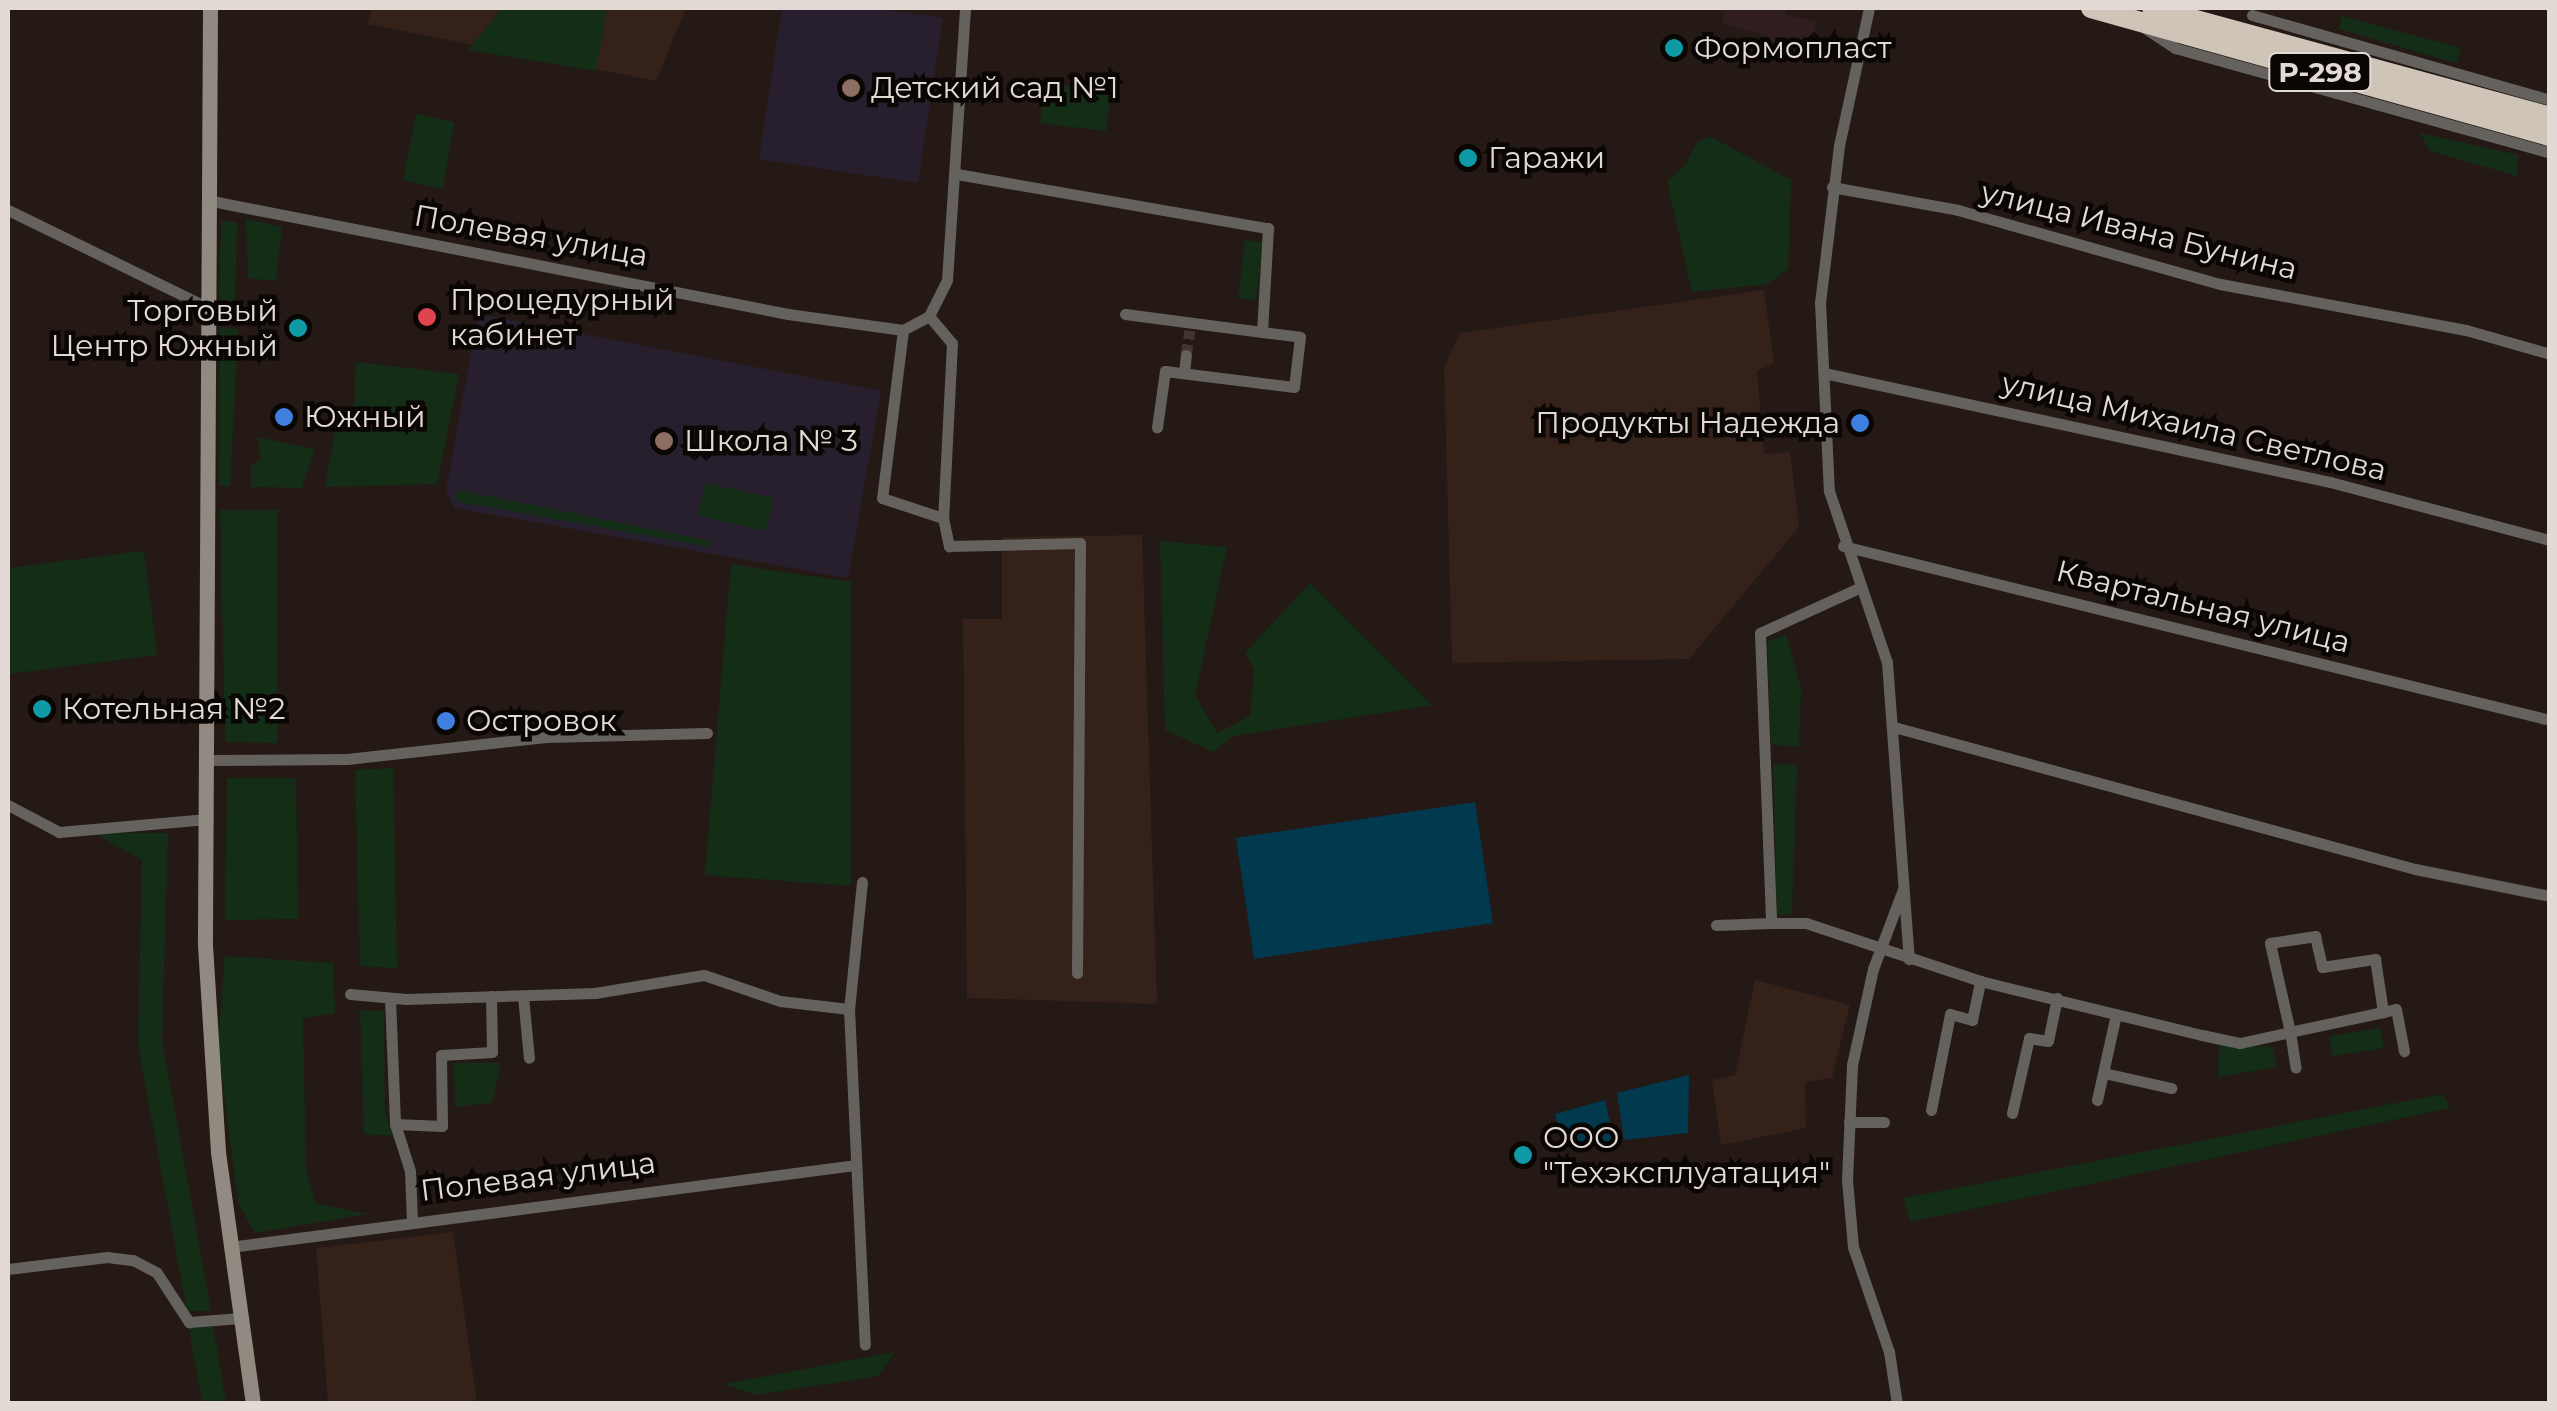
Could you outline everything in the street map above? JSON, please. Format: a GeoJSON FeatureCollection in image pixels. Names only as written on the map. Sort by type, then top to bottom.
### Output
{"type":"FeatureCollection","features":[{"type":"Feature","properties":{"kind":"highway","name":"Р-298"},"geometry":{"type":"LineString","coordinates":[[2091,8],[2550,136]]}},
{"type":"Feature","properties":{"kind":"highway","name":"Р-298"},"geometry":{"type":"LineString","coordinates":[[2152,8],[2251,19],[2550,117]]}},
{"type":"Feature","properties":{"kind":"main road"},"geometry":{"type":"LineString","coordinates":[[210,8],[209,1041],[230,1247],[253,1404]]}},
{"type":"Feature","properties":{"kind":"street"},"geometry":{"type":"LineString","coordinates":[[943,518],[882,498],[903,330],[930,316],[947,280],[965,8]]}},
{"type":"Feature","properties":{"kind":"street"},"geometry":{"type":"LineString","coordinates":[[1869,8],[1832,187],[1820,302],[1829,492],[1843,546],[1888,662],[1910,959]]}},
{"type":"Feature","properties":{"kind":"street"},"geometry":{"type":"LineString","coordinates":[[2130,19],[2175,48],[2550,153]]}},
{"type":"Feature","properties":{"kind":"street"},"geometry":{"type":"LineString","coordinates":[[2251,19],[2550,100]]}},
{"type":"Feature","properties":{"kind":"street"},"geometry":{"type":"LineString","coordinates":[[957,174],[1268,228],[1262,332]]}},
{"type":"Feature","properties":{"kind":"street","name":"улица Ивана Бунина"},"geometry":{"type":"LineString","coordinates":[[1832,187],[1958,210],[2220,284],[2466,330],[2550,354]]}},
{"type":"Feature","properties":{"kind":"street","name":"Полевая улица"},"geometry":{"type":"LineString","coordinates":[[212,200],[788,314],[903,330]]}},
{"type":"Feature","properties":{"kind":"street"},"geometry":{"type":"LineString","coordinates":[[8,210],[211,308]]}},
{"type":"Feature","properties":{"kind":"street"},"geometry":{"type":"LineString","coordinates":[[1124,314],[1190,326],[1300,337],[1294,387],[1165,370],[1158,427]]}},
{"type":"Feature","properties":{"kind":"street"},"geometry":{"type":"LineString","coordinates":[[930,316],[952,343],[943,518],[949,546],[1080,544],[1077,973]]}},
{"type":"Feature","properties":{"kind":"street"},"geometry":{"type":"LineString","coordinates":[[1184,373],[1186,354]]}},
{"type":"Feature","properties":{"kind":"street","name":"улица Михаила Светлова"},"geometry":{"type":"LineString","coordinates":[[1824,373],[2311,478],[2550,540]]}},
{"type":"Feature","properties":{"kind":"street","name":"Квартальная улица"},"geometry":{"type":"LineString","coordinates":[[1843,546],[2550,720]]}},
{"type":"Feature","properties":{"kind":"street"},"geometry":{"type":"LineString","coordinates":[[1771,924],[1760,633],[1860,587]]}},
{"type":"Feature","properties":{"kind":"street"},"geometry":{"type":"LineString","coordinates":[[1894,727],[2416,869],[2550,896]]}},
{"type":"Feature","properties":{"kind":"street"},"geometry":{"type":"LineString","coordinates":[[207,760],[347,759],[546,737],[707,733]]}},
{"type":"Feature","properties":{"kind":"street"},"geometry":{"type":"LineString","coordinates":[[8,805],[59,832],[207,819]]}},
{"type":"Feature","properties":{"kind":"street"},"geometry":{"type":"LineString","coordinates":[[862,882],[850,1009],[865,1345]]}},
{"type":"Feature","properties":{"kind":"street"},"geometry":{"type":"LineString","coordinates":[[1897,1404],[1888,1352],[1854,1248],[1849,1122],[1852,1065],[1882,946],[1905,885]]}},
{"type":"Feature","properties":{"kind":"street"},"geometry":{"type":"LineString","coordinates":[[1716,925],[1806,923],[1980,980],[2240,1043],[2396,1009],[2404,1051]]}},
{"type":"Feature","properties":{"kind":"street"},"geometry":{"type":"LineString","coordinates":[[2296,1068],[2270,942],[2316,936],[2322,968],[2375,959],[2383,1012]]}},
{"type":"Feature","properties":{"kind":"street"},"geometry":{"type":"LineString","coordinates":[[350,994],[390,998],[595,993],[704,975],[780,1002],[850,1009]]}},
{"type":"Feature","properties":{"kind":"street"},"geometry":{"type":"LineString","coordinates":[[1931,1110],[1950,1014],[1972,1020],[1980,980]]}},
{"type":"Feature","properties":{"kind":"street"},"geometry":{"type":"LineString","coordinates":[[395,1124],[442,1126],[441,1055],[492,1052],[492,996]]}},
{"type":"Feature","properties":{"kind":"street"},"geometry":{"type":"LineString","coordinates":[[523,996],[529,1058]]}},
{"type":"Feature","properties":{"kind":"street"},"geometry":{"type":"LineString","coordinates":[[390,998],[395,1124],[410,1171],[412,1220]]}},
{"type":"Feature","properties":{"kind":"street"},"geometry":{"type":"LineString","coordinates":[[2012,1113],[2029,1038],[2048,1040],[2058,998]]}},
{"type":"Feature","properties":{"kind":"street"},"geometry":{"type":"LineString","coordinates":[[2097,1100],[2116,1014]]}},
{"type":"Feature","properties":{"kind":"street"},"geometry":{"type":"LineString","coordinates":[[2104,1073],[2171,1088]]}},
{"type":"Feature","properties":{"kind":"street"},"geometry":{"type":"LineString","coordinates":[[1849,1122],[1884,1122]]}},
{"type":"Feature","properties":{"kind":"street","name":"Полевая улица"},"geometry":{"type":"LineString","coordinates":[[230,1247],[412,1220],[855,1165]]}},
{"type":"Feature","properties":{"kind":"street"},"geometry":{"type":"LineString","coordinates":[[8,1269],[106,1257],[133,1260],[157,1273],[189,1322],[241,1318]]}},
{"type":"Feature","properties":{"kind":"shaded area"},"geometry":{"type":"Polygon","coordinates":[[[372,8],[686,8],[656,81],[367,24],[372,8]]]}},
{"type":"Feature","properties":{"kind":"shaded area","name":"Детский сад №1"},"geometry":{"type":"Polygon","coordinates":[[[782,8],[873,8],[943,18],[918,183],[759,159],[782,8]]]}},
{"type":"Feature","properties":{"kind":"shaded area"},"geometry":{"type":"Polygon","coordinates":[[[1726,8],[1787,8],[1786,15],[1816,21],[1810,52],[1800,63],[1773,63],[1767,36],[1722,23],[1726,8]]]}},
{"type":"Feature","properties":{"kind":"shaded area"},"geometry":{"type":"Polygon","coordinates":[[[1764,290],[1774,363],[1757,371],[1764,454],[1790,452],[1799,527],[1689,659],[1452,663],[1444,367],[1460,333],[1764,290]]]}},
{"type":"Feature","properties":{"kind":"shaded area","name":"Школа № 3"},"geometry":{"type":"Polygon","coordinates":[[[478,314],[881,391],[848,578],[455,508],[446,491],[478,314]]]}},
{"type":"Feature","properties":{"kind":"shaded area"},"geometry":{"type":"Polygon","coordinates":[[[1142,535],[1157,1004],[967,998],[963,619],[1002,619],[1002,537],[1142,535]]]}},
{"type":"Feature","properties":{"kind":"shaded area"},"geometry":{"type":"Polygon","coordinates":[[[1755,980],[1850,1005],[1832,1078],[1805,1082],[1806,1128],[1721,1145],[1712,1080],[1735,1075],[1755,980]]]}},
{"type":"Feature","properties":{"kind":"shaded area"},"geometry":{"type":"Polygon","coordinates":[[[453,1232],[477,1403],[328,1403],[316,1248],[453,1232]]]}},
{"type":"Feature","properties":{"kind":"green space"},"geometry":{"type":"Polygon","coordinates":[[[502,8],[607,8],[596,71],[468,50],[502,8]]]}},
{"type":"Feature","properties":{"kind":"green space"},"geometry":{"type":"Polygon","coordinates":[[[2342,16],[2461,48],[2456,63],[2339,29],[2342,16]]]}},
{"type":"Feature","properties":{"kind":"green space"},"geometry":{"type":"Polygon","coordinates":[[[1045,83],[1111,91],[1106,131],[1040,123],[1045,83]]]}},
{"type":"Feature","properties":{"kind":"green space"},"geometry":{"type":"Polygon","coordinates":[[[416,114],[454,122],[443,189],[403,180],[416,114]]]}},
{"type":"Feature","properties":{"kind":"green space"},"geometry":{"type":"Polygon","coordinates":[[[2420,133],[2518,155],[2517,176],[2430,151],[2420,133]]]}},
{"type":"Feature","properties":{"kind":"green space"},"geometry":{"type":"Polygon","coordinates":[[[1711,137],[1791,180],[1788,269],[1767,284],[1692,292],[1667,181],[1686,164],[1698,141],[1711,137]]]}},
{"type":"Feature","properties":{"kind":"green space"},"geometry":{"type":"Polygon","coordinates":[[[246,219],[282,227],[276,281],[248,278],[246,219]]]}},
{"type":"Feature","properties":{"kind":"green space"},"geometry":{"type":"Polygon","coordinates":[[[221,221],[237,222],[235,302],[219,300],[221,221]]]}},
{"type":"Feature","properties":{"kind":"green space"},"geometry":{"type":"Polygon","coordinates":[[[1245,240],[1263,242],[1256,300],[1238,298],[1245,240]]]}},
{"type":"Feature","properties":{"kind":"green space"},"geometry":{"type":"Polygon","coordinates":[[[220,327],[238,329],[230,487],[219,486],[220,327]]]}},
{"type":"Feature","properties":{"kind":"green space"},"geometry":{"type":"Polygon","coordinates":[[[356,362],[459,374],[437,484],[325,487],[335,432],[353,432],[356,362]]]}},
{"type":"Feature","properties":{"kind":"green space"},"geometry":{"type":"Polygon","coordinates":[[[258,437],[314,449],[302,488],[251,487],[251,465],[261,460],[258,437]]]}},
{"type":"Feature","properties":{"kind":"green space"},"geometry":{"type":"Polygon","coordinates":[[[705,483],[773,498],[766,531],[698,516],[705,483]]]}},
{"type":"Feature","properties":{"kind":"green space"},"geometry":{"type":"Polygon","coordinates":[[[458,490],[711,541],[709,547],[455,501],[458,490]]]}},
{"type":"Feature","properties":{"kind":"green space"},"geometry":{"type":"Polygon","coordinates":[[[220,510],[278,510],[277,743],[225,742],[220,510]]]}},
{"type":"Feature","properties":{"kind":"green space"},"geometry":{"type":"Polygon","coordinates":[[[1160,541],[1227,547],[1195,695],[1217,733],[1250,716],[1254,670],[1245,653],[1310,583],[1432,705],[1233,736],[1213,752],[1165,730],[1160,541]]]}},
{"type":"Feature","properties":{"kind":"green space"},"geometry":{"type":"Polygon","coordinates":[[[144,551],[157,655],[8,674],[8,568],[144,551]]]}},
{"type":"Feature","properties":{"kind":"green space"},"geometry":{"type":"Polygon","coordinates":[[[731,564],[851,582],[851,886],[705,875],[731,564]]]}},
{"type":"Feature","properties":{"kind":"green space"},"geometry":{"type":"Polygon","coordinates":[[[1786,634],[1801,687],[1799,747],[1771,744],[1767,642],[1786,634]]]}},
{"type":"Feature","properties":{"kind":"green space"},"geometry":{"type":"Polygon","coordinates":[[[1773,764],[1797,765],[1792,914],[1777,915],[1773,764]]]}},
{"type":"Feature","properties":{"kind":"green space"},"geometry":{"type":"Polygon","coordinates":[[[393,768],[397,968],[360,966],[355,770],[393,768]]]}},
{"type":"Feature","properties":{"kind":"green space"},"geometry":{"type":"Polygon","coordinates":[[[227,778],[296,778],[298,919],[225,920],[227,778]]]}},
{"type":"Feature","properties":{"kind":"green space"},"geometry":{"type":"Polygon","coordinates":[[[94,833],[168,833],[162,1040],[211,1311],[187,1311],[138,1045],[142,860],[94,833]]]}},
{"type":"Feature","properties":{"kind":"green space"},"geometry":{"type":"Polygon","coordinates":[[[225,956],[333,963],[335,1013],[303,1018],[306,1171],[315,1203],[368,1214],[255,1233],[238,1203],[218,1043],[225,956]]]}},
{"type":"Feature","properties":{"kind":"green space"},"geometry":{"type":"Polygon","coordinates":[[[360,1010],[384,1011],[385,1111],[393,1136],[364,1134],[360,1010]]]}},
{"type":"Feature","properties":{"kind":"green space"},"geometry":{"type":"Polygon","coordinates":[[[2380,1028],[2384,1048],[2332,1056],[2329,1036],[2380,1028]]]}},
{"type":"Feature","properties":{"kind":"green space"},"geometry":{"type":"Polygon","coordinates":[[[2219,1043],[2273,1047],[2277,1067],[2218,1077],[2219,1043]]]}},
{"type":"Feature","properties":{"kind":"green space"},"geometry":{"type":"Polygon","coordinates":[[[454,1063],[501,1063],[492,1103],[455,1107],[454,1063]]]}},
{"type":"Feature","properties":{"kind":"green space"},"geometry":{"type":"Polygon","coordinates":[[[2443,1094],[2450,1108],[1910,1222],[1904,1198],[2443,1094]]]}},
{"type":"Feature","properties":{"kind":"green space"},"geometry":{"type":"Polygon","coordinates":[[[213,1325],[226,1403],[202,1403],[189,1328],[213,1325]]]}},
{"type":"Feature","properties":{"kind":"green space"},"geometry":{"type":"Polygon","coordinates":[[[895,1352],[878,1376],[755,1395],[724,1384],[895,1352]]]}},
{"type":"Feature","properties":{"kind":"water"},"geometry":{"type":"Polygon","coordinates":[[[1475,802],[1493,923],[1254,959],[1236,838],[1475,802]]]}},
{"type":"Feature","properties":{"kind":"water"},"geometry":{"type":"Polygon","coordinates":[[[1689,1075],[1688,1133],[1624,1140],[1617,1093],[1689,1075]]]}},
{"type":"Feature","properties":{"kind":"water"},"geometry":{"type":"Polygon","coordinates":[[[1605,1100],[1614,1141],[1562,1146],[1555,1114],[1605,1100]]]}},
{"type":"Feature","properties":{"kind":"tunnel"},"geometry":{"type":"LineString","coordinates":[[1186,355],[1190,330]]}},
{"type":"Feature","properties":{"kind":"place","name":"Формопласт"},"geometry":{"type":"Point","coordinates":[1674,48]}},
{"type":"Feature","properties":{"kind":"place","name":"Детский сад №1"},"geometry":{"type":"Point","coordinates":[851,88]}},
{"type":"Feature","properties":{"kind":"place","name":"Гаражи"},"geometry":{"type":"Point","coordinates":[1468,158]}},
{"type":"Feature","properties":{"kind":"place","name":"Процедурный кабинет"},"geometry":{"type":"Point","coordinates":[427,317]}},
{"type":"Feature","properties":{"kind":"place","name":"Торговый Центр Южный"},"geometry":{"type":"Point","coordinates":[298,328]}},
{"type":"Feature","properties":{"kind":"place","name":"Южный"},"geometry":{"type":"Point","coordinates":[284,417]}},
{"type":"Feature","properties":{"kind":"place","name":"Продукты Надежда"},"geometry":{"type":"Point","coordinates":[1860,423]}},
{"type":"Feature","properties":{"kind":"place","name":"Школа № 3"},"geometry":{"type":"Point","coordinates":[664,441]}},
{"type":"Feature","properties":{"kind":"place","name":"Котельная №2"},"geometry":{"type":"Point","coordinates":[42,709]}},
{"type":"Feature","properties":{"kind":"place","name":"Островок"},"geometry":{"type":"Point","coordinates":[446,721]}},
{"type":"Feature","properties":{"kind":"place","name":"ООО \"Техэксплуатация\""},"geometry":{"type":"Point","coordinates":[1523,1155]}}]}
